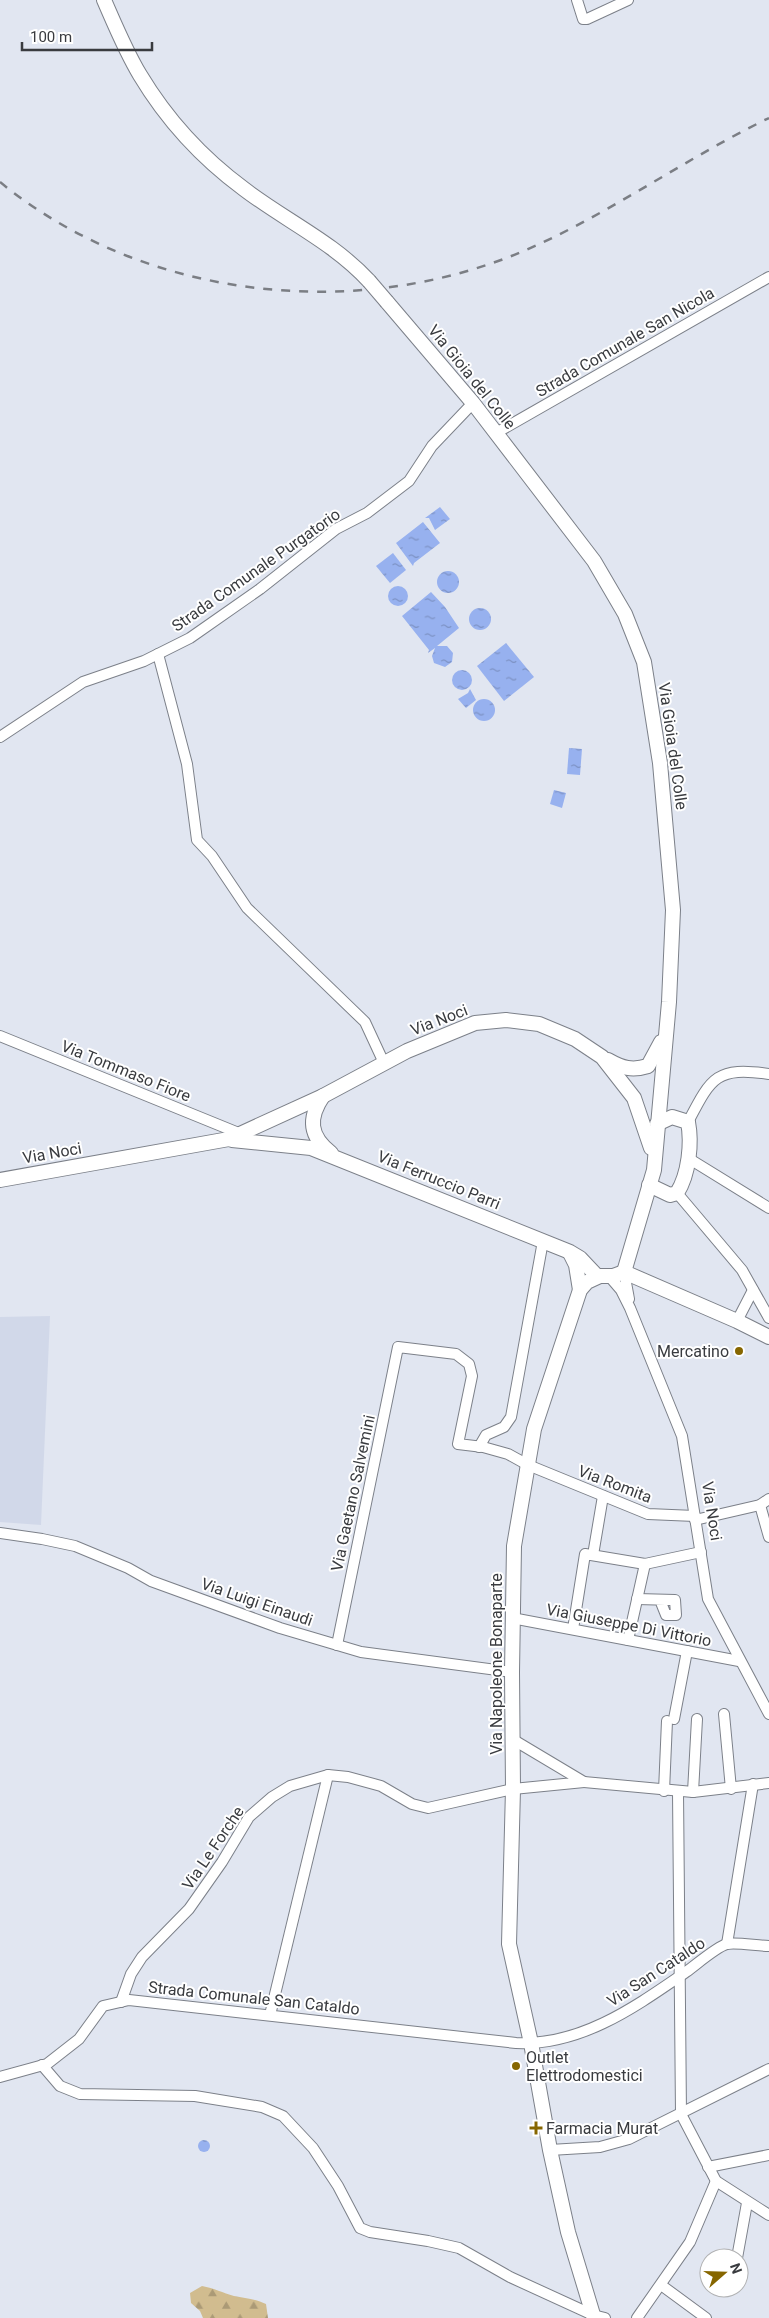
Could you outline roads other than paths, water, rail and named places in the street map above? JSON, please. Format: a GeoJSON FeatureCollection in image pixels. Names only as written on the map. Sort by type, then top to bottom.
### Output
{"type":"FeatureCollection","features":[{"type":"Feature","properties":{"kind":"main road","name":"Via Gioia del Colle"},"geometry":{"type":"LineString","coordinates":[[104,0],[139,74],[164,111],[207,160],[246,191],[338,251],[369,281],[473,403],[594,561],[625,614],[644,662],[660,763],[673,910],[667,1027]]}},
{"type":"Feature","properties":{"kind":"main road","name":"Via Noci"},"geometry":{"type":"LineString","coordinates":[[0,1180],[235,1136],[323,1096],[407,1051],[475,1023],[506,1020],[538,1024],[575,1039],[602,1057],[634,1098],[647,1131],[654,1161]]}},
{"type":"Feature","properties":{"kind":"main road"},"geometry":{"type":"LineString","coordinates":[[602,1057],[622,1068],[636,1070],[648,1066],[656,1054],[667,1027]]}},
{"type":"Feature","properties":{"kind":"main road"},"geometry":{"type":"LineString","coordinates":[[624,1272],[654,1161],[667,1027]]}},
{"type":"Feature","properties":{"kind":"main road"},"geometry":{"type":"LineString","coordinates":[[323,1096],[312,1116],[314,1129],[322,1147],[334,1156]]}},
{"type":"Feature","properties":{"kind":"main road"},"geometry":{"type":"LineString","coordinates":[[649,1185],[670,1195],[677,1193],[681,1186],[688,1158],[690,1134],[688,1122],[672,1117],[657,1124]]}},
{"type":"Feature","properties":{"kind":"main road","name":"Via Ferruccio Parri"},"geometry":{"type":"LineString","coordinates":[[235,1136],[311,1148],[334,1156],[570,1252],[580,1258],[594,1274],[605,1276]]}},
{"type":"Feature","properties":{"kind":"main road","name":"Via Napoleone Bonaparte"},"geometry":{"type":"LineString","coordinates":[[570,1252],[576,1265],[580,1290],[534,1429],[514,1546],[512,1618],[513,1789],[508,1944],[531,2044],[550,2150],[568,2232],[597,2317]]}},
{"type":"Feature","properties":{"kind":"main road"},"geometry":{"type":"LineString","coordinates":[[580,1290],[587,1282],[624,1272],[737,1321],[769,1337]]}},
{"type":"Feature","properties":{"kind":"street"},"geometry":{"type":"LineString","coordinates":[[577,0],[580,15],[583,19],[587,19],[628,0]]}},
{"type":"Feature","properties":{"kind":"street","name":"Strada Comunale San Nicola"},"geometry":{"type":"LineString","coordinates":[[496,434],[769,277]]}},
{"type":"Feature","properties":{"kind":"street","name":"Strada Comunale Purgatorio"},"geometry":{"type":"LineString","coordinates":[[0,737],[82,682],[144,661],[190,638],[260,590],[336,529],[388,499],[409,481],[432,446],[473,403]]}},
{"type":"Feature","properties":{"kind":"street"},"geometry":{"type":"LineString","coordinates":[[158,654],[187,764],[197,840],[212,856],[246,908],[365,1022],[384,1063]]}},
{"type":"Feature","properties":{"kind":"street","name":"Via Tommaso Fiore"},"geometry":{"type":"LineString","coordinates":[[0,1036],[235,1136]]}},
{"type":"Feature","properties":{"kind":"street"},"geometry":{"type":"LineString","coordinates":[[688,1122],[703,1093],[718,1076],[730,1072],[748,1071],[769,1074]]}},
{"type":"Feature","properties":{"kind":"street"},"geometry":{"type":"LineString","coordinates":[[688,1158],[769,1208]]}},
{"type":"Feature","properties":{"kind":"street"},"geometry":{"type":"LineString","coordinates":[[677,1193],[742,1270],[769,1318]]}},
{"type":"Feature","properties":{"kind":"street"},"geometry":{"type":"LineString","coordinates":[[479,1446],[486,1436],[504,1428],[511,1417],[543,1241]]}},
{"type":"Feature","properties":{"kind":"street","name":"Via Noci"},"geometry":{"type":"LineString","coordinates":[[624,1272],[630,1308]]}},
{"type":"Feature","properties":{"kind":"street","name":"Via Noci"},"geometry":{"type":"LineString","coordinates":[[605,1276],[621,1290],[630,1308],[682,1436],[708,1599],[739,1661],[769,1714]]}},
{"type":"Feature","properties":{"kind":"street"},"geometry":{"type":"LineString","coordinates":[[737,1321],[753,1290]]}},
{"type":"Feature","properties":{"kind":"street","name":"Via Romita"},"geometry":{"type":"LineString","coordinates":[[398,1347],[456,1354],[469,1364],[472,1376],[458,1444],[479,1446],[508,1454],[528,1465],[648,1514],[695,1518],[760,1506]]}},
{"type":"Feature","properties":{"kind":"street","name":"Via Gaetano Salvemini"},"geometry":{"type":"LineString","coordinates":[[337,1645],[398,1347]]}},
{"type":"Feature","properties":{"kind":"street"},"geometry":{"type":"LineString","coordinates":[[573,1629],[603,1496]]}},
{"type":"Feature","properties":{"kind":"street"},"geometry":{"type":"LineString","coordinates":[[769,1499],[760,1506],[769,1537]]}},
{"type":"Feature","properties":{"kind":"street","name":"Via Luigi Einaudi"},"geometry":{"type":"LineString","coordinates":[[0,1533],[75,1546],[128,1568],[151,1581],[280,1628],[361,1652],[512,1672]]}},
{"type":"Feature","properties":{"kind":"street"},"geometry":{"type":"LineString","coordinates":[[589,1554],[645,1564],[701,1552]]}},
{"type":"Feature","properties":{"kind":"street"},"geometry":{"type":"LineString","coordinates":[[628,1640],[645,1564]]}},
{"type":"Feature","properties":{"kind":"street"},"geometry":{"type":"LineString","coordinates":[[637,1599],[660,1600]]}},
{"type":"Feature","properties":{"kind":"street","name":"Via Giuseppe Di Vittorio"},"geometry":{"type":"LineString","coordinates":[[512,1618],[739,1661]]}},
{"type":"Feature","properties":{"kind":"street"},"geometry":{"type":"LineString","coordinates":[[664,1791],[671,1720],[688,1652]]}},
{"type":"Feature","properties":{"kind":"street"},"geometry":{"type":"LineString","coordinates":[[724,1714],[731,1789]]}},
{"type":"Feature","properties":{"kind":"street"},"geometry":{"type":"LineString","coordinates":[[693,1792],[698,1719]]}},
{"type":"Feature","properties":{"kind":"street"},"geometry":{"type":"LineString","coordinates":[[512,1739],[584,1782],[678,1792],[731,1789],[753,1784],[769,1783]]}},
{"type":"Feature","properties":{"kind":"street"},"geometry":{"type":"LineString","coordinates":[[270,2015],[328,1775]]}},
{"type":"Feature","properties":{"kind":"street","name":"Via Le Forche"},"geometry":{"type":"LineString","coordinates":[[121,2002],[131,1974],[142,1957],[189,1910],[222,1862],[249,1817],[272,1797],[290,1786],[328,1775],[365,1780],[381,1786],[412,1804],[428,1808],[513,1789],[584,1782]]}},
{"type":"Feature","properties":{"kind":"street"},"geometry":{"type":"LineString","coordinates":[[727,1944],[753,1784]]}},
{"type":"Feature","properties":{"kind":"street"},"geometry":{"type":"LineString","coordinates":[[678,1792],[680,2114],[716,2181],[769,2214]]}},
{"type":"Feature","properties":{"kind":"street","name":"Via San Cataldo"},"geometry":{"type":"LineString","coordinates":[[531,2044],[561,2039],[605,2023],[633,2008],[727,1944],[769,1946]]}},
{"type":"Feature","properties":{"kind":"street","name":"Strada Comunale San Cataldo"},"geometry":{"type":"LineString","coordinates":[[0,2077],[47,2064],[79,2039],[103,2006],[129,2000],[531,2044]]}},
{"type":"Feature","properties":{"kind":"street"},"geometry":{"type":"LineString","coordinates":[[42,2065],[60,2086],[80,2094],[195,2096],[262,2108],[282,2116],[313,2148],[338,2186],[360,2228],[370,2232],[459,2248],[510,2277],[597,2317]]}},
{"type":"Feature","properties":{"kind":"street"},"geometry":{"type":"LineString","coordinates":[[550,2150],[600,2147],[629,2139],[769,2069]]}},
{"type":"Feature","properties":{"kind":"street"},"geometry":{"type":"LineString","coordinates":[[708,2167],[769,2155]]}},
{"type":"Feature","properties":{"kind":"street"},"geometry":{"type":"LineString","coordinates":[[637,2318],[690,2242],[716,2181]]}},
{"type":"Feature","properties":{"kind":"street"},"geometry":{"type":"LineString","coordinates":[[739,2248],[747,2202]]}},
{"type":"Feature","properties":{"kind":"street"},"geometry":{"type":"LineString","coordinates":[[661,2285],[706,2318]]}},
{"type":"Feature","properties":{"kind":"water"},"geometry":{"type":"Polygon","coordinates":[[[440,507],[450,519],[435,530],[429,518],[425,518],[440,507]]]}},
{"type":"Feature","properties":{"kind":"water"},"geometry":{"type":"Polygon","coordinates":[[[423,522],[440,543],[414,563],[413,566],[396,543],[423,522]]]}},
{"type":"Feature","properties":{"kind":"water"},"geometry":{"type":"Polygon","coordinates":[[[393,553],[406,570],[390,583],[376,566],[393,553]]]}},
{"type":"Feature","properties":{"kind":"water"},"geometry":{"type":"Polygon","coordinates":[[[448,571],[456,574],[459,582],[456,590],[448,593],[440,590],[437,582],[440,574],[448,571]]]}},
{"type":"Feature","properties":{"kind":"water"},"geometry":{"type":"Polygon","coordinates":[[[398,586],[405,589],[408,596],[405,603],[398,606],[391,603],[388,596],[391,589],[398,586]]]}},
{"type":"Feature","properties":{"kind":"water"},"geometry":{"type":"Polygon","coordinates":[[[431,592],[445,607],[459,628],[437,646],[447,646],[453,653],[452,662],[445,667],[434,663],[432,656],[435,648],[428,653],[429,650],[402,616],[431,592]]]}},
{"type":"Feature","properties":{"kind":"water"},"geometry":{"type":"Polygon","coordinates":[[[480,608],[488,611],[491,619],[488,627],[480,630],[472,627],[469,619],[472,611],[480,608]]]}},
{"type":"Feature","properties":{"kind":"water"},"geometry":{"type":"Polygon","coordinates":[[[506,643],[534,677],[504,701],[477,666],[506,643]]]}},
{"type":"Feature","properties":{"kind":"water"},"geometry":{"type":"Polygon","coordinates":[[[458,670],[466,670],[472,676],[472,684],[466,690],[458,690],[452,684],[452,676],[458,670]]]}},
{"type":"Feature","properties":{"kind":"water"},"geometry":{"type":"Polygon","coordinates":[[[470,689],[476,700],[466,708],[458,699],[468,693],[470,689]]]}},
{"type":"Feature","properties":{"kind":"water"},"geometry":{"type":"Polygon","coordinates":[[[484,699],[492,702],[495,710],[492,718],[484,721],[476,718],[473,710],[476,702],[484,699]]]}},
{"type":"Feature","properties":{"kind":"water"},"geometry":{"type":"Polygon","coordinates":[[[569,748],[582,749],[580,775],[567,774],[569,748]]]}},
{"type":"Feature","properties":{"kind":"water"},"geometry":{"type":"Polygon","coordinates":[[[554,790],[566,793],[562,808],[550,804],[554,790]]]}},
{"type":"Feature","properties":{"kind":"water"},"geometry":{"type":"Polygon","coordinates":[[[202,2140],[206,2140],[210,2146],[206,2152],[202,2152],[198,2148],[198,2144],[202,2140]]]}},
{"type":"Feature","properties":{"kind":"railway"},"geometry":{"type":"LineString","coordinates":[[0,182],[57,222],[119,253],[185,275],[254,288],[323,292],[393,287],[461,273],[526,250],[618,203],[708,150],[769,118]]}},
{"type":"Feature","properties":{"kind":"place","name":"Mercatino"},"geometry":{"type":"Point","coordinates":[739,1351]}},
{"type":"Feature","properties":{"kind":"place","name":"Outlet Elettrodomestici"},"geometry":{"type":"Point","coordinates":[516,2066]}},
{"type":"Feature","properties":{"kind":"place","name":"Farmacia Murat"},"geometry":{"type":"Point","coordinates":[536,2128]}}]}
